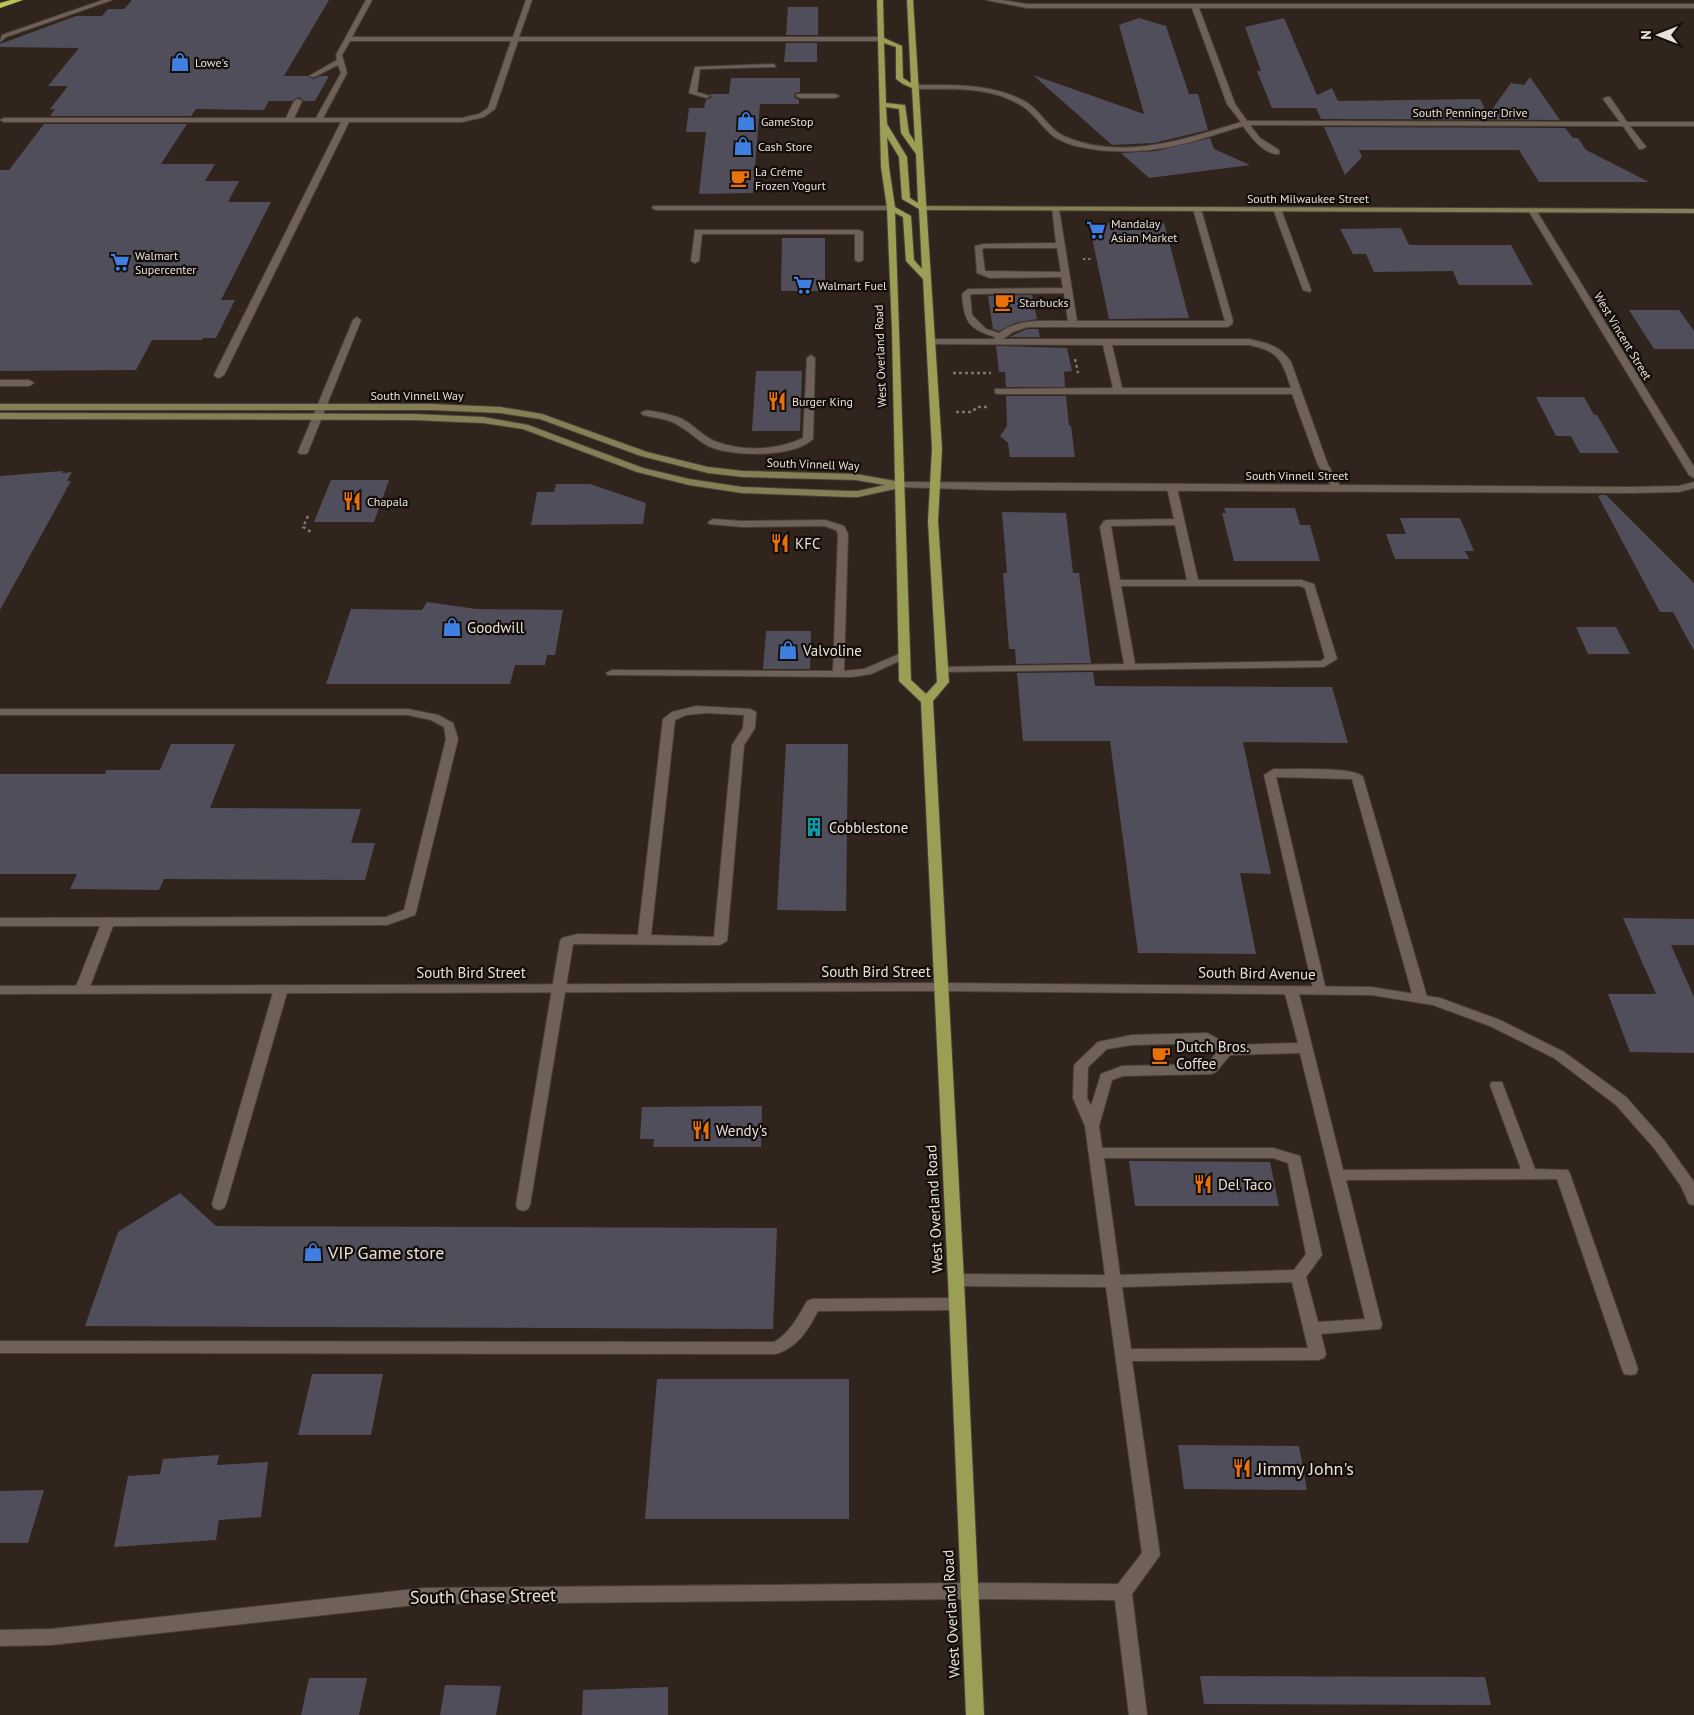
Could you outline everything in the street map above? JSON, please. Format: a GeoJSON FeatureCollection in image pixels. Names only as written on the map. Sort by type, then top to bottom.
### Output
{"type":"FeatureCollection","features":[{"type":"Feature","properties":{"kind":"highway"},"geometry":{"type":"LineString","coordinates":[[0,6],[19,0]]}},
{"type":"Feature","properties":{"kind":"main road","name":"West Overland Road"},"geometry":{"type":"LineString","coordinates":[[880,0],[885,166],[891,208],[901,485],[905,680],[928,701],[975,1715]]}},
{"type":"Feature","properties":{"kind":"main road"},"geometry":{"type":"LineString","coordinates":[[910,0],[937,449],[933,520],[943,682],[928,701]]}},
{"type":"Feature","properties":{"kind":"main road"},"geometry":{"type":"LineString","coordinates":[[881,39],[899,46],[900,79],[902,82],[915,87]]}},
{"type":"Feature","properties":{"kind":"main road"},"geometry":{"type":"LineString","coordinates":[[883,105],[902,107],[905,133],[920,157]]}},
{"type":"Feature","properties":{"kind":"main road"},"geometry":{"type":"LineString","coordinates":[[883,124],[902,157],[906,199],[922,208]]}},
{"type":"Feature","properties":{"kind":"main road"},"geometry":{"type":"LineString","coordinates":[[891,208],[907,216],[910,261],[927,279]]}},
{"type":"Feature","properties":{"kind":"street"},"geometry":{"type":"LineString","coordinates":[[0,40],[4,36],[109,0]]}},
{"type":"Feature","properties":{"kind":"street"},"geometry":{"type":"LineString","coordinates":[[318,120],[344,73],[339,55],[369,0]]}},
{"type":"Feature","properties":{"kind":"street"},"geometry":{"type":"LineString","coordinates":[[0,128],[2,117],[462,120],[486,115],[491,109],[529,0]]}},
{"type":"Feature","properties":{"kind":"street"},"geometry":{"type":"LineString","coordinates":[[989,0],[1027,6],[1195,6],[1280,3],[1694,6]]}},
{"type":"Feature","properties":{"kind":"street"},"geometry":{"type":"LineString","coordinates":[[1195,6],[1231,104],[1257,140],[1276,152]]}},
{"type":"Feature","properties":{"kind":"street"},"geometry":{"type":"LineString","coordinates":[[349,39],[881,39]]}},
{"type":"Feature","properties":{"kind":"street"},"geometry":{"type":"LineString","coordinates":[[312,76],[341,61]]}},
{"type":"Feature","properties":{"kind":"street"},"geometry":{"type":"LineString","coordinates":[[706,96],[693,93],[697,68],[706,66],[773,66]]}},
{"type":"Feature","properties":{"kind":"street","name":"South Penninger Drive"},"geometry":{"type":"LineString","coordinates":[[915,87],[960,87],[997,92],[1024,104],[1040,116],[1049,129],[1061,138],[1084,146],[1113,149],[1144,149],[1174,145],[1246,124],[1694,124]]}},
{"type":"Feature","properties":{"kind":"street"},"geometry":{"type":"LineString","coordinates":[[800,96],[835,96]]}},
{"type":"Feature","properties":{"kind":"street"},"geometry":{"type":"LineString","coordinates":[[1607,99],[1642,147]]}},
{"type":"Feature","properties":{"kind":"street"},"geometry":{"type":"LineString","coordinates":[[289,120],[298,101]]}},
{"type":"Feature","properties":{"kind":"street"},"geometry":{"type":"LineString","coordinates":[[219,375],[346,120]]}},
{"type":"Feature","properties":{"kind":"street"},"geometry":{"type":"LineString","coordinates":[[656,208],[777,220],[859,232],[859,260]]}},
{"type":"Feature","properties":{"kind":"street"},"geometry":{"type":"LineString","coordinates":[[694,261],[698,232],[777,220],[891,208]]}},
{"type":"Feature","properties":{"kind":"street","name":"South Milwaukee Street"},"geometry":{"type":"LineString","coordinates":[[922,208],[1694,211]]}},
{"type":"Feature","properties":{"kind":"street"},"geometry":{"type":"LineString","coordinates":[[1055,209],[1073,324]]}},
{"type":"Feature","properties":{"kind":"street"},"geometry":{"type":"LineString","coordinates":[[998,338],[1008,330],[1026,324],[1228,324],[1229,321],[1197,209]]}},
{"type":"Feature","properties":{"kind":"street"},"geometry":{"type":"LineString","coordinates":[[1277,209],[1308,290]]}},
{"type":"Feature","properties":{"kind":"street","name":"West Vincent Street"},"geometry":{"type":"LineString","coordinates":[[1532,210],[1693,471]]}},
{"type":"Feature","properties":{"kind":"street"},"geometry":{"type":"LineString","coordinates":[[1061,245],[984,246],[978,248],[981,273],[990,275],[1065,274]]}},
{"type":"Feature","properties":{"kind":"street"},"geometry":{"type":"LineString","coordinates":[[998,338],[983,331],[968,316],[966,294],[971,292],[1068,290]]}},
{"type":"Feature","properties":{"kind":"street"},"geometry":{"type":"LineString","coordinates":[[303,452],[357,320]]}},
{"type":"Feature","properties":{"kind":"street"},"geometry":{"type":"LineString","coordinates":[[931,342],[998,338],[1107,342],[1250,342],[1269,346],[1286,358],[1323,465],[1336,487]]}},
{"type":"Feature","properties":{"kind":"street"},"geometry":{"type":"LineString","coordinates":[[1107,342],[1118,391]]}},
{"type":"Feature","properties":{"kind":"street"},"geometry":{"type":"LineString","coordinates":[[646,413],[679,420],[712,444],[756,452],[776,451],[794,446],[808,439],[811,358]]}},
{"type":"Feature","properties":{"kind":"street"},"geometry":{"type":"LineString","coordinates":[[0,383],[30,383]]}},
{"type":"Feature","properties":{"kind":"street"},"geometry":{"type":"LineString","coordinates":[[998,391],[1296,391]]}},
{"type":"Feature","properties":{"kind":"street","name":"South Vinnell Way"},"geometry":{"type":"LineString","coordinates":[[0,407],[321,407],[500,410],[542,417],[644,454],[708,470],[743,474],[856,477],[901,485]]}},
{"type":"Feature","properties":{"kind":"street","name":"South Vinnell Way"},"geometry":{"type":"LineString","coordinates":[[0,416],[450,417],[517,426],[553,436],[640,470],[689,482],[742,490],[858,494],[901,485]]}},
{"type":"Feature","properties":{"kind":"street","name":"South Vinnell Street"},"geometry":{"type":"LineString","coordinates":[[901,485],[1630,490],[1679,489],[1694,485]]}},
{"type":"Feature","properties":{"kind":"street"},"geometry":{"type":"LineString","coordinates":[[1172,488],[1193,583]]}},
{"type":"Feature","properties":{"kind":"street"},"geometry":{"type":"LineString","coordinates":[[713,522],[742,524],[825,523],[840,528],[843,534],[838,674]]}},
{"type":"Feature","properties":{"kind":"street"},"geometry":{"type":"LineString","coordinates":[[1130,667],[1105,527],[1108,523],[1179,522]]}},
{"type":"Feature","properties":{"kind":"street"},"geometry":{"type":"LineString","coordinates":[[942,670],[1324,664],[1331,659],[1310,586],[1301,583],[1116,583]]}},
{"type":"Feature","properties":{"kind":"street"},"geometry":{"type":"LineString","coordinates":[[612,673],[838,674],[867,672],[904,655]]}},
{"type":"Feature","properties":{"kind":"street"},"geometry":{"type":"LineString","coordinates":[[523,1205],[567,941],[578,938],[644,939],[720,940],[738,746],[749,728],[750,712],[686,711],[668,719],[659,820],[644,939]]}},
{"type":"Feature","properties":{"kind":"street"},"geometry":{"type":"LineString","coordinates":[[0,712],[408,712],[434,718],[449,725],[452,739],[410,912],[387,921],[0,922]]}},
{"type":"Feature","properties":{"kind":"street"},"geometry":{"type":"LineString","coordinates":[[1319,990],[1270,776],[1274,773],[1349,774],[1357,777],[1420,997]]}},
{"type":"Feature","properties":{"kind":"street"},"geometry":{"type":"LineString","coordinates":[[82,989],[108,922]]}},
{"type":"Feature","properties":{"kind":"street","name":"South Bird Street"},"geometry":{"type":"LineString","coordinates":[[0,990],[942,987]]}},
{"type":"Feature","properties":{"kind":"street","name":"South Bird Avenue"},"geometry":{"type":"LineString","coordinates":[[942,987],[1371,991],[1420,997],[1494,1022],[1558,1056],[1621,1101],[1665,1152],[1688,1184],[1694,1200]]}},
{"type":"Feature","properties":{"kind":"street"},"geometry":{"type":"LineString","coordinates":[[218,1204],[281,989]]}},
{"type":"Feature","properties":{"kind":"street"},"geometry":{"type":"LineString","coordinates":[[1292,990],[1374,1325],[1312,1328]]}},
{"type":"Feature","properties":{"kind":"street"},"geometry":{"type":"LineString","coordinates":[[1138,1715],[1123,1592],[1151,1555],[1092,1126],[1080,1098],[1081,1066],[1103,1045],[1132,1040],[1207,1038],[1226,1050],[1306,1048]]}},
{"type":"Feature","properties":{"kind":"street"},"geometry":{"type":"LineString","coordinates":[[1092,1126],[1106,1077],[1122,1071],[1211,1069],[1226,1050]]}},
{"type":"Feature","properties":{"kind":"street"},"geometry":{"type":"LineString","coordinates":[[1497,1085],[1530,1174]]}},
{"type":"Feature","properties":{"kind":"street"},"geometry":{"type":"LineString","coordinates":[[1096,1153],[1273,1153],[1295,1160],[1314,1255],[1298,1276]]}},
{"type":"Feature","properties":{"kind":"street"},"geometry":{"type":"LineString","coordinates":[[1336,1175],[1563,1174],[1630,1369]]}},
{"type":"Feature","properties":{"kind":"street"},"geometry":{"type":"LineString","coordinates":[[956,1280],[1114,1281],[1298,1276]]}},
{"type":"Feature","properties":{"kind":"street"},"geometry":{"type":"LineString","coordinates":[[1124,1354],[1318,1354],[1298,1276]]}},
{"type":"Feature","properties":{"kind":"street"},"geometry":{"type":"LineString","coordinates":[[0,1347],[776,1348],[790,1342],[802,1328],[813,1305],[957,1304]]}},
{"type":"Feature","properties":{"kind":"street","name":"South Chase Street"},"geometry":{"type":"LineString","coordinates":[[0,1638],[60,1636],[424,1596],[968,1591],[1123,1592]]}},
{"type":"Feature","properties":{"kind":"path"},"geometry":{"type":"LineString","coordinates":[[1074,354],[1078,373]]}},
{"type":"Feature","properties":{"kind":"path"},"geometry":{"type":"LineString","coordinates":[[953,412],[972,412],[977,407],[996,407]]}},
{"type":"Feature","properties":{"kind":"path"},"geometry":{"type":"LineString","coordinates":[[308,516],[303,527],[311,532]]}},
{"type":"Feature","properties":{"kind":"building","name":"Lowe's"},"geometry":{"type":"Polygon","coordinates":[[[132,0],[329,0],[284,76],[307,76],[314,79],[320,76],[329,76],[315,101],[304,101],[299,97],[292,101],[269,101],[264,110],[196,109],[191,116],[50,116],[55,109],[50,109],[68,86],[48,86],[79,48],[0,47],[0,44],[76,16],[102,16],[108,9],[124,9],[132,0]]]}},
{"type":"Feature","properties":{"kind":"building"},"geometry":{"type":"Polygon","coordinates":[[[788,7],[818,7],[818,35],[786,35],[788,7]]]}},
{"type":"Feature","properties":{"kind":"building"},"geometry":{"type":"Polygon","coordinates":[[[1139,18],[1166,26],[1189,94],[1198,94],[1208,130],[1154,143],[1112,145],[1033,75],[1144,114],[1119,25],[1139,18]]]}},
{"type":"Feature","properties":{"kind":"building"},"geometry":{"type":"Polygon","coordinates":[[[1284,18],[1317,95],[1332,88],[1338,101],[1480,99],[1488,115],[1511,83],[1524,85],[1530,77],[1560,120],[1321,119],[1316,108],[1272,108],[1257,71],[1261,71],[1245,27],[1284,18]]]}},
{"type":"Feature","properties":{"kind":"building"},"geometry":{"type":"Polygon","coordinates":[[[786,43],[817,43],[817,62],[784,62],[786,43]]]}},
{"type":"Feature","properties":{"kind":"building"},"geometry":{"type":"Polygon","coordinates":[[[731,78],[800,78],[800,92],[795,93],[794,97],[799,100],[799,104],[760,104],[753,193],[699,194],[706,132],[686,132],[689,108],[704,108],[706,100],[712,97],[710,94],[729,94],[731,78]]]}},
{"type":"Feature","properties":{"kind":"building","name":"Walmart Supercenter"},"geometry":{"type":"Polygon","coordinates":[[[44,124],[187,124],[161,164],[215,164],[205,181],[239,181],[228,202],[271,202],[221,300],[235,300],[216,338],[203,338],[202,340],[152,340],[136,370],[0,371],[0,170],[9,170],[44,124]]]}},
{"type":"Feature","properties":{"kind":"building"},"geometry":{"type":"Polygon","coordinates":[[[1324,127],[1565,128],[1573,138],[1578,138],[1586,150],[1649,182],[1539,182],[1519,150],[1359,150],[1362,157],[1345,175],[1324,127]]]}},
{"type":"Feature","properties":{"kind":"building"},"geometry":{"type":"Polygon","coordinates":[[[1210,138],[1214,149],[1250,165],[1149,178],[1121,153],[1156,151],[1210,138]]]}},
{"type":"Feature","properties":{"kind":"building"},"geometry":{"type":"Polygon","coordinates":[[[1089,223],[1164,223],[1189,318],[1109,319],[1089,223]]]}},
{"type":"Feature","properties":{"kind":"building"},"geometry":{"type":"Polygon","coordinates":[[[1401,228],[1409,245],[1511,245],[1533,285],[1459,285],[1453,271],[1374,272],[1366,254],[1353,254],[1340,229],[1401,228]]]}},
{"type":"Feature","properties":{"kind":"building"},"geometry":{"type":"Polygon","coordinates":[[[782,238],[825,238],[825,291],[781,291],[782,238]]]}},
{"type":"Feature","properties":{"kind":"building"},"geometry":{"type":"Polygon","coordinates":[[[1032,295],[1037,319],[1015,323],[999,331],[993,329],[988,296],[1032,295]]]}},
{"type":"Feature","properties":{"kind":"building"},"geometry":{"type":"Polygon","coordinates":[[[1629,310],[1679,310],[1694,331],[1694,349],[1654,349],[1629,310]]]}},
{"type":"Feature","properties":{"kind":"building"},"geometry":{"type":"Polygon","coordinates":[[[1027,329],[1038,329],[1040,337],[1009,337],[1027,329]]]}},
{"type":"Feature","properties":{"kind":"building"},"geometry":{"type":"Polygon","coordinates":[[[996,346],[1067,348],[1072,371],[1064,372],[1065,387],[1006,387],[1005,372],[999,372],[996,346]]]}},
{"type":"Feature","properties":{"kind":"building","name":"Burger King"},"geometry":{"type":"Polygon","coordinates":[[[756,371],[802,371],[800,431],[752,431],[756,371]]]}},
{"type":"Feature","properties":{"kind":"building"},"geometry":{"type":"Polygon","coordinates":[[[1006,396],[1066,396],[1075,457],[1010,457],[1008,443],[1000,436],[1007,426],[1006,396]]]}},
{"type":"Feature","properties":{"kind":"building"},"geometry":{"type":"Polygon","coordinates":[[[1536,397],[1584,397],[1619,453],[1580,453],[1571,436],[1556,436],[1536,397]]]}},
{"type":"Feature","properties":{"kind":"building"},"geometry":{"type":"Polygon","coordinates":[[[63,471],[62,473],[72,472],[67,481],[71,481],[0,610],[0,476],[63,471]]]}},
{"type":"Feature","properties":{"kind":"building","name":"Chapala"},"geometry":{"type":"Polygon","coordinates":[[[331,480],[389,480],[374,522],[314,522],[331,480]]]}},
{"type":"Feature","properties":{"kind":"building"},"geometry":{"type":"Polygon","coordinates":[[[556,484],[590,484],[646,503],[643,524],[531,525],[537,492],[554,492],[556,484]]]}},
{"type":"Feature","properties":{"kind":"building"},"geometry":{"type":"Polygon","coordinates":[[[1606,495],[1694,583],[1694,651],[1673,612],[1660,612],[1598,496],[1606,495]]]}},
{"type":"Feature","properties":{"kind":"building"},"geometry":{"type":"Polygon","coordinates":[[[1224,508],[1295,508],[1300,525],[1310,525],[1320,561],[1234,561],[1222,513],[1226,513],[1224,508]]]}},
{"type":"Feature","properties":{"kind":"building"},"geometry":{"type":"Polygon","coordinates":[[[1002,512],[1066,513],[1073,573],[1079,573],[1091,663],[1016,664],[1015,649],[1009,649],[1003,573],[1007,573],[1002,512]]]}},
{"type":"Feature","properties":{"kind":"building"},"geometry":{"type":"Polygon","coordinates":[[[1400,518],[1460,518],[1474,551],[1465,551],[1469,559],[1395,559],[1386,534],[1406,534],[1400,518]]]}},
{"type":"Feature","properties":{"kind":"building","name":"Goodwill"},"geometry":{"type":"Polygon","coordinates":[[[427,602],[476,609],[563,610],[555,655],[547,655],[545,665],[515,665],[510,684],[326,684],[351,609],[422,610],[427,602]]]}},
{"type":"Feature","properties":{"kind":"building"},"geometry":{"type":"Polygon","coordinates":[[[1576,627],[1616,627],[1630,654],[1588,654],[1576,627]]]}},
{"type":"Feature","properties":{"kind":"building","name":"Valvoline"},"geometry":{"type":"Polygon","coordinates":[[[766,631],[811,631],[810,669],[763,669],[766,631]]]}},
{"type":"Feature","properties":{"kind":"building"},"geometry":{"type":"Polygon","coordinates":[[[1093,672],[1095,686],[1332,687],[1348,743],[1243,742],[1271,874],[1240,873],[1256,954],[1138,953],[1110,741],[1023,741],[1017,673],[1093,672]]]}},
{"type":"Feature","properties":{"kind":"building"},"geometry":{"type":"Polygon","coordinates":[[[171,744],[235,744],[210,808],[361,809],[351,843],[375,843],[365,880],[164,879],[159,890],[70,889],[77,874],[0,874],[0,774],[105,774],[106,770],[160,770],[171,744]]]}},
{"type":"Feature","properties":{"kind":"building","name":"Cobblestone"},"geometry":{"type":"Polygon","coordinates":[[[786,744],[848,744],[846,911],[777,910],[786,744]]]}},
{"type":"Feature","properties":{"kind":"building"},"geometry":{"type":"Polygon","coordinates":[[[1623,918],[1694,919],[1694,945],[1671,945],[1694,997],[1694,1053],[1630,1052],[1608,994],[1656,994],[1623,918]]]}},
{"type":"Feature","properties":{"kind":"building","name":"Wendy's"},"geometry":{"type":"Polygon","coordinates":[[[762,1106],[761,1147],[653,1147],[654,1139],[640,1139],[642,1107],[762,1106]]]}},
{"type":"Feature","properties":{"kind":"building","name":"Del Taco"},"geometry":{"type":"Polygon","coordinates":[[[1129,1161],[1270,1162],[1279,1206],[1135,1206],[1129,1161]]]}},
{"type":"Feature","properties":{"kind":"building"},"geometry":{"type":"Polygon","coordinates":[[[180,1193],[216,1226],[777,1228],[773,1329],[85,1326],[118,1232],[180,1193]]]}},
{"type":"Feature","properties":{"kind":"building"},"geometry":{"type":"Polygon","coordinates":[[[312,1374],[383,1374],[371,1435],[298,1435],[312,1374]]]}},
{"type":"Feature","properties":{"kind":"building"},"geometry":{"type":"Polygon","coordinates":[[[657,1379],[849,1379],[849,1519],[645,1519],[657,1379]]]}},
{"type":"Feature","properties":{"kind":"building","name":"Jimmy John's"},"geometry":{"type":"Polygon","coordinates":[[[1178,1445],[1299,1446],[1307,1490],[1184,1489],[1178,1445]]]}},
{"type":"Feature","properties":{"kind":"building"},"geometry":{"type":"Polygon","coordinates":[[[219,1455],[217,1465],[268,1462],[261,1517],[219,1520],[216,1540],[114,1547],[128,1476],[160,1474],[163,1459],[219,1455]]]}},
{"type":"Feature","properties":{"kind":"building"},"geometry":{"type":"Polygon","coordinates":[[[44,1490],[28,1543],[0,1543],[0,1491],[44,1490]]]}},
{"type":"Feature","properties":{"kind":"building"},"geometry":{"type":"Polygon","coordinates":[[[1200,1676],[1485,1677],[1491,1705],[1204,1704],[1200,1676]]]}},
{"type":"Feature","properties":{"kind":"building"},"geometry":{"type":"Polygon","coordinates":[[[309,1678],[367,1678],[359,1715],[301,1715],[309,1678]]]}},
{"type":"Feature","properties":{"kind":"building"},"geometry":{"type":"Polygon","coordinates":[[[445,1685],[501,1686],[496,1715],[440,1715],[445,1685]]]}},
{"type":"Feature","properties":{"kind":"building"},"geometry":{"type":"Polygon","coordinates":[[[668,1687],[668,1715],[582,1715],[583,1690],[668,1687]]]}},
{"type":"Feature","properties":{"kind":"place","name":"Lowe's"},"geometry":{"type":"Point","coordinates":[180,62]}},
{"type":"Feature","properties":{"kind":"place","name":"GameStop"},"geometry":{"type":"Point","coordinates":[746,121]}},
{"type":"Feature","properties":{"kind":"place","name":"Cash Store"},"geometry":{"type":"Point","coordinates":[743,146]}},
{"type":"Feature","properties":{"kind":"place","name":"La Créme Frozen Yogurt"},"geometry":{"type":"Point","coordinates":[740,178]}},
{"type":"Feature","properties":{"kind":"place","name":"Mandalay Asian Market"},"geometry":{"type":"Point","coordinates":[1096,230]}},
{"type":"Feature","properties":{"kind":"place","name":"Walmart Supercenter"},"geometry":{"type":"Point","coordinates":[120,262]}},
{"type":"Feature","properties":{"kind":"place","name":"Walmart Fuel"},"geometry":{"type":"Point","coordinates":[803,285]}},
{"type":"Feature","properties":{"kind":"place","name":"Starbucks"},"geometry":{"type":"Point","coordinates":[1004,302]}},
{"type":"Feature","properties":{"kind":"place","name":"Burger King"},"geometry":{"type":"Point","coordinates":[777,401]}},
{"type":"Feature","properties":{"kind":"place","name":"Chapala"},"geometry":{"type":"Point","coordinates":[352,501]}},
{"type":"Feature","properties":{"kind":"place","name":"KFC"},"geometry":{"type":"Point","coordinates":[780,543]}},
{"type":"Feature","properties":{"kind":"place","name":"Goodwill"},"geometry":{"type":"Point","coordinates":[452,627]}},
{"type":"Feature","properties":{"kind":"place","name":"Valvoline"},"geometry":{"type":"Point","coordinates":[788,650]}},
{"type":"Feature","properties":{"kind":"place","name":"Cobblestone"},"geometry":{"type":"Point","coordinates":[814,827]}},
{"type":"Feature","properties":{"kind":"place","name":"Dutch Bros. Coffee"},"geometry":{"type":"Point","coordinates":[1161,1055]}},
{"type":"Feature","properties":{"kind":"place","name":"Wendy's"},"geometry":{"type":"Point","coordinates":[701,1130]}},
{"type":"Feature","properties":{"kind":"place","name":"Del Taco"},"geometry":{"type":"Point","coordinates":[1203,1184]}},
{"type":"Feature","properties":{"kind":"place","name":"VIP Game store"},"geometry":{"type":"Point","coordinates":[313,1252]}},
{"type":"Feature","properties":{"kind":"place","name":"Jimmy John's"},"geometry":{"type":"Point","coordinates":[1242,1468]}}]}
